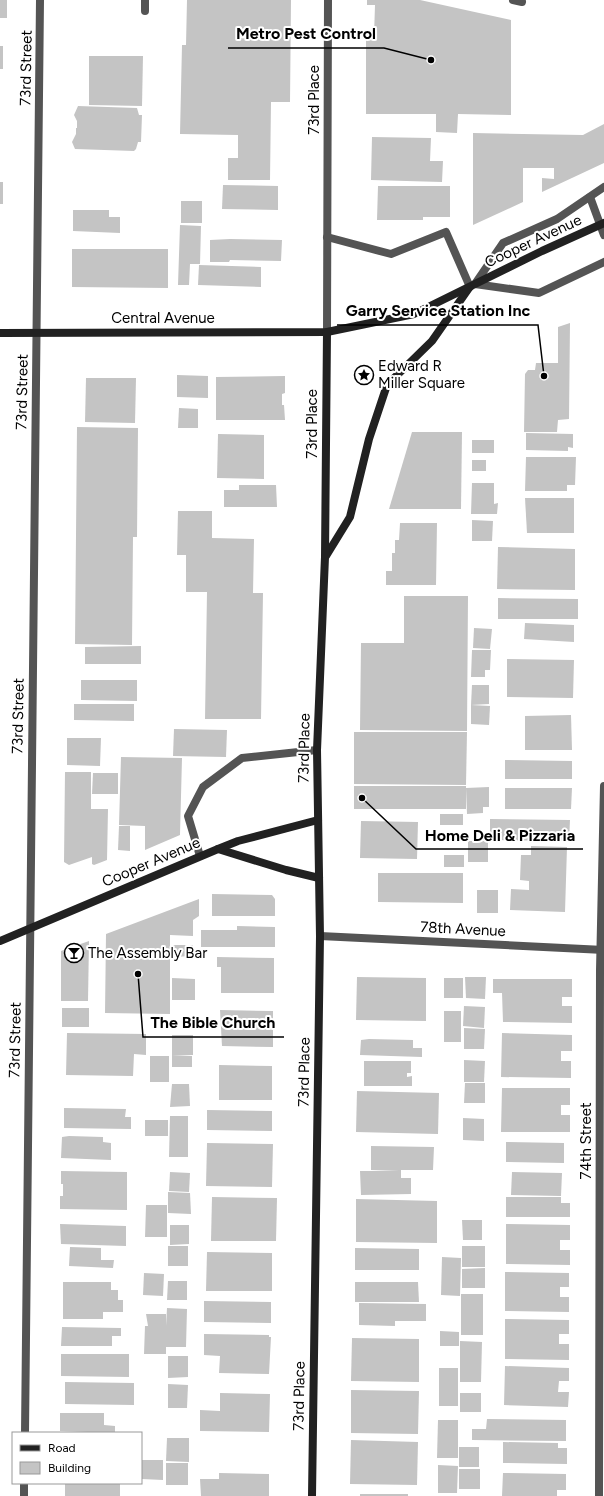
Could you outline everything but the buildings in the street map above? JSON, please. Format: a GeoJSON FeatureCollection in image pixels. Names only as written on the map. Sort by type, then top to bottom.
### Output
{"type":"FeatureCollection","features":[{"type":"Feature","properties":{"kind":"main road","name":"Cooper Avenue"},"geometry":{"type":"LineString","coordinates":[[327,332],[414,314],[542,251],[602,224]]}},
{"type":"Feature","properties":{"kind":"main road"},"geometry":{"type":"LineString","coordinates":[[325,557],[350,518],[369,439],[387,385],[432,341],[473,285]]}},
{"type":"Feature","properties":{"kind":"main road","name":"Central Avenue"},"geometry":{"type":"LineString","coordinates":[[0,332],[327,332]]}},
{"type":"Feature","properties":{"kind":"main road","name":"73rd Place"},"geometry":{"type":"LineString","coordinates":[[312,1496],[320,936],[317,750],[325,557],[327,332]]}},
{"type":"Feature","properties":{"kind":"main road","name":"Cooper Avenue"},"geometry":{"type":"LineString","coordinates":[[0,941],[238,841],[318,820]]}},
{"type":"Feature","properties":{"kind":"main road"},"geometry":{"type":"LineString","coordinates":[[218,849],[286,870],[319,878]]}},
{"type":"Feature","properties":{"kind":"street","name":"73rd Street"},"geometry":{"type":"LineString","coordinates":[[24,1432],[40,0]]}},
{"type":"Feature","properties":{"kind":"street"},"geometry":{"type":"LineString","coordinates":[[145,0],[145,12]]}},
{"type":"Feature","properties":{"kind":"street","name":"73rd Place"},"geometry":{"type":"LineString","coordinates":[[327,332],[328,0]]}},
{"type":"Feature","properties":{"kind":"street"},"geometry":{"type":"LineString","coordinates":[[513,0],[522,2]]}},
{"type":"Feature","properties":{"kind":"street","name":"Cooper Avenue"},"geometry":{"type":"LineString","coordinates":[[604,187],[557,219],[503,244],[473,285],[539,293],[604,262]]}},
{"type":"Feature","properties":{"kind":"street"},"geometry":{"type":"LineString","coordinates":[[590,197],[602,224],[604,236]]}},
{"type":"Feature","properties":{"kind":"street"},"geometry":{"type":"LineString","coordinates":[[327,237],[391,254],[446,232],[473,285]]}},
{"type":"Feature","properties":{"kind":"street"},"geometry":{"type":"LineString","coordinates":[[200,856],[188,816],[202,786],[242,758],[317,750]]}},
{"type":"Feature","properties":{"kind":"street","name":"74th Street"},"geometry":{"type":"LineString","coordinates":[[599,1496],[604,786]]}},
{"type":"Feature","properties":{"kind":"street","name":"78th Avenue"},"geometry":{"type":"LineString","coordinates":[[320,936],[602,950]]}},
{"type":"Feature","properties":{"kind":"street"},"geometry":{"type":"LineString","coordinates":[[24,1484],[24,1496]]}},
{"type":"Feature","properties":{"kind":"place","name":"Metro Pest Control"},"geometry":{"type":"Point","coordinates":[431,60]}},
{"type":"Feature","properties":{"kind":"place","name":"Edward R Miller Square"},"geometry":{"type":"Point","coordinates":[364,375]}},
{"type":"Feature","properties":{"kind":"place","name":"Garry Service Station Inc"},"geometry":{"type":"Point","coordinates":[544,376]}},
{"type":"Feature","properties":{"kind":"place","name":"Home Deli & Pizzaria"},"geometry":{"type":"Point","coordinates":[362,798]}},
{"type":"Feature","properties":{"kind":"place","name":"The Assembly Bar"},"geometry":{"type":"Point","coordinates":[74,953]}},
{"type":"Feature","properties":{"kind":"place","name":"The Bible Church"},"geometry":{"type":"Point","coordinates":[138,974]}}]}
